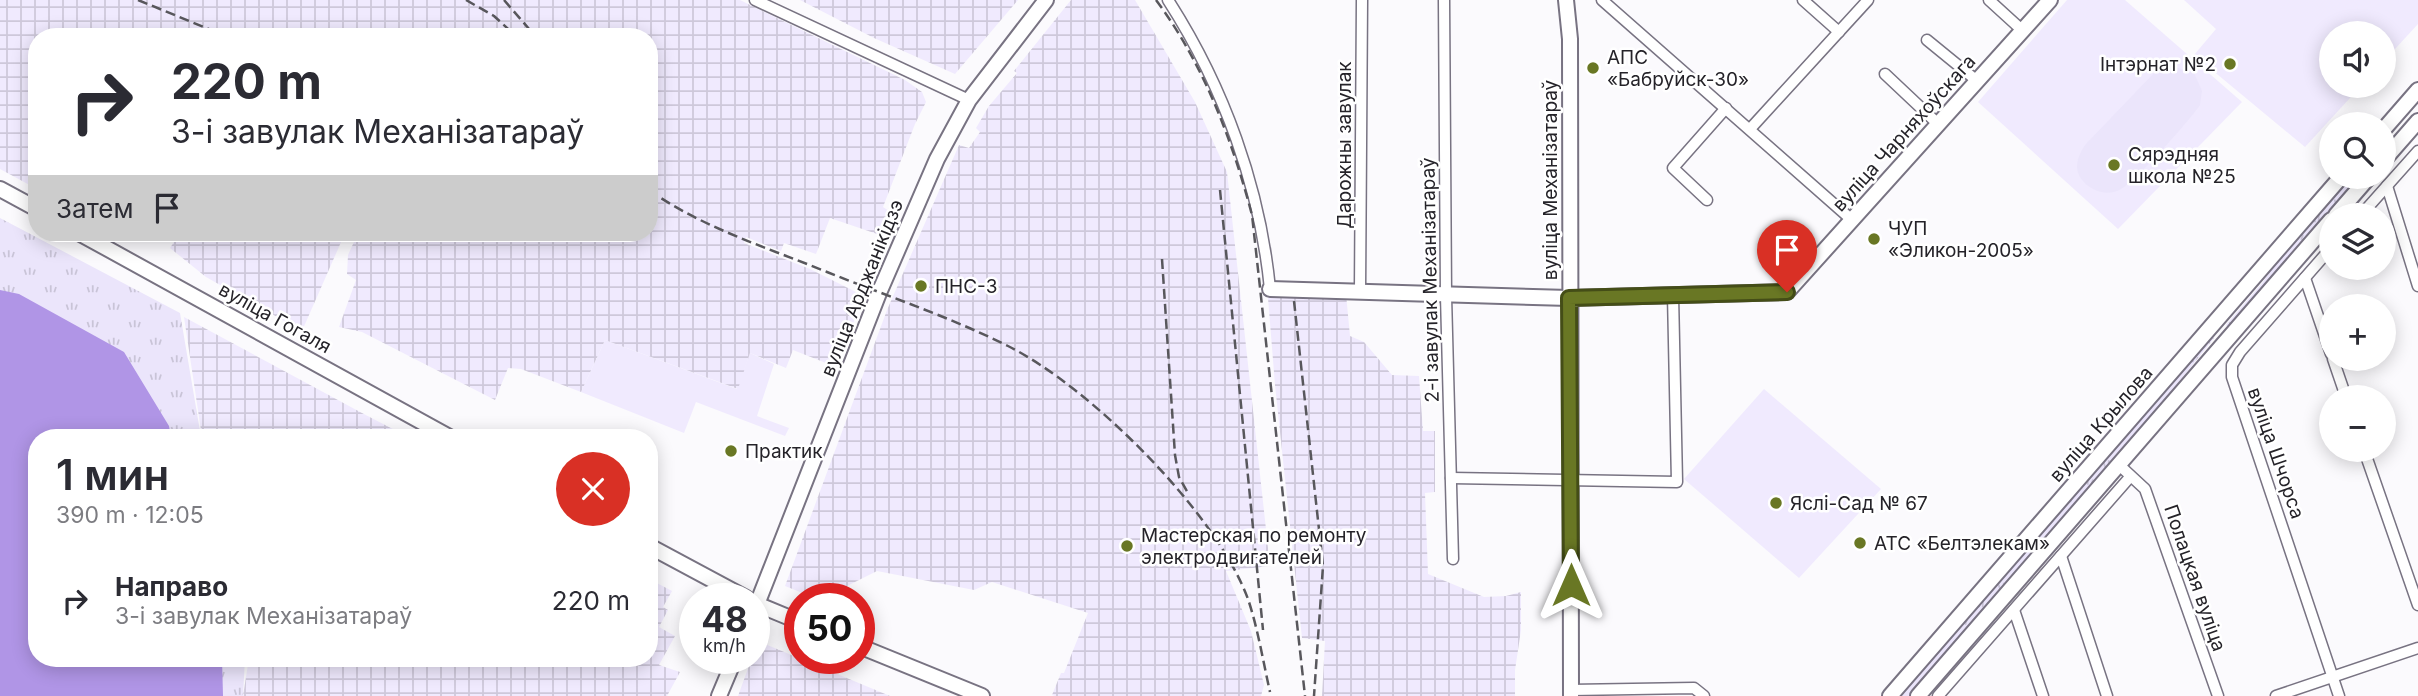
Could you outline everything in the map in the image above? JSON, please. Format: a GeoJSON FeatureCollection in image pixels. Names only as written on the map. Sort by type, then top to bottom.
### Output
{"type":"FeatureCollection","features":[{"type":"Feature","properties":{"kind":"main road","name":"вуліца Арджанікідзэ"},"geometry":{"type":"LineString","coordinates":[[762,583],[879,293],[937,159],[970,100],[1046,0]]}},
{"type":"Feature","properties":{"kind":"main road","name":"вуліца Механізатараў"},"geometry":{"type":"LineString","coordinates":[[1566,0],[1570,39],[1571,693]]}},
{"type":"Feature","properties":{"kind":"main road","name":"вуліца Чарняхоўскага"},"geometry":{"type":"LineString","coordinates":[[1673,295],[1787,292],[2050,0]]}},
{"type":"Feature","properties":{"kind":"main road"},"geometry":{"type":"LineString","coordinates":[[2396,115],[2418,90]]}},
{"type":"Feature","properties":{"kind":"main road"},"geometry":{"type":"LineString","coordinates":[[2396,146],[2418,121]]}},
{"type":"Feature","properties":{"kind":"main road"},"geometry":{"type":"LineString","coordinates":[[0,189],[28,204]]}},
{"type":"Feature","properties":{"kind":"main road","name":"вуліца Крылова"},"geometry":{"type":"LineString","coordinates":[[1890,696],[2330,189]]}},
{"type":"Feature","properties":{"kind":"main road"},"geometry":{"type":"LineString","coordinates":[[2346,203],[2358,189]]}},
{"type":"Feature","properties":{"kind":"main road","name":"вуліца Крылова"},"geometry":{"type":"LineString","coordinates":[[1918,696],[2319,234]]}},
{"type":"Feature","properties":{"kind":"main road","name":"вуліца Гогаля"},"geometry":{"type":"LineString","coordinates":[[95,242],[436,429]]}},
{"type":"Feature","properties":{"kind":"main road"},"geometry":{"type":"LineString","coordinates":[[1269,289],[1569,298],[1673,295]]}},
{"type":"Feature","properties":{"kind":"main road"},"geometry":{"type":"LineString","coordinates":[[2212,324],[2227,340]]}},
{"type":"Feature","properties":{"kind":"main road"},"geometry":{"type":"LineString","coordinates":[[658,551],[715,583]]}},
{"type":"Feature","properties":{"kind":"main road"},"geometry":{"type":"LineString","coordinates":[[875,653],[982,696]]}},
{"type":"Feature","properties":{"kind":"main road"},"geometry":{"type":"LineString","coordinates":[[719,696],[728,674]]}},
{"type":"Feature","properties":{"kind":"street"},"geometry":{"type":"LineString","coordinates":[[755,0],[970,100]]}},
{"type":"Feature","properties":{"kind":"street"},"geometry":{"type":"LineString","coordinates":[[1168,0],[1204,63],[1243,156],[1258,212],[1269,289]]}},
{"type":"Feature","properties":{"kind":"street","name":"Дарожны завулак"},"geometry":{"type":"LineString","coordinates":[[1360,291],[1362,0]]}},
{"type":"Feature","properties":{"kind":"street","name":"2-і завулак Механізатараў"},"geometry":{"type":"LineString","coordinates":[[1444,0],[1446,296],[1453,559]]}},
{"type":"Feature","properties":{"kind":"street"},"geometry":{"type":"LineString","coordinates":[[1602,0],[1852,220]]}},
{"type":"Feature","properties":{"kind":"street"},"geometry":{"type":"LineString","coordinates":[[1803,0],[1839,32]]}},
{"type":"Feature","properties":{"kind":"street"},"geometry":{"type":"LineString","coordinates":[[1750,129],[1868,0]]}},
{"type":"Feature","properties":{"kind":"street"},"geometry":{"type":"LineString","coordinates":[[1989,0],[2023,31]]}},
{"type":"Feature","properties":{"kind":"street"},"geometry":{"type":"LineString","coordinates":[[1927,40],[1976,80]]}},
{"type":"Feature","properties":{"kind":"street"},"geometry":{"type":"LineString","coordinates":[[1885,74],[1937,123]]}},
{"type":"Feature","properties":{"kind":"street"},"geometry":{"type":"LineString","coordinates":[[1707,200],[1673,168],[1726,108]]}},
{"type":"Feature","properties":{"kind":"street"},"geometry":{"type":"LineString","coordinates":[[2396,176],[2418,151]]}},
{"type":"Feature","properties":{"kind":"street"},"geometry":{"type":"LineString","coordinates":[[2371,203],[2384,189]]}},
{"type":"Feature","properties":{"kind":"street"},"geometry":{"type":"LineString","coordinates":[[2388,189],[2418,286]]}},
{"type":"Feature","properties":{"kind":"street"},"geometry":{"type":"LineString","coordinates":[[2349,199],[2378,195]]}},
{"type":"Feature","properties":{"kind":"street","name":"вуліца Шчорса"},"geometry":{"type":"LineString","coordinates":[[2319,262],[2240,352],[2232,365],[2232,377],[2339,696]]}},
{"type":"Feature","properties":{"kind":"street"},"geometry":{"type":"LineString","coordinates":[[2305,278],[2319,318]]}},
{"type":"Feature","properties":{"kind":"street"},"geometry":{"type":"LineString","coordinates":[[1451,478],[1677,482],[1673,295]]}},
{"type":"Feature","properties":{"kind":"street"},"geometry":{"type":"LineString","coordinates":[[2368,462],[2418,605]]}},
{"type":"Feature","properties":{"kind":"street","name":"Полацкая вуліца"},"geometry":{"type":"LineString","coordinates":[[2119,464],[2145,489],[2218,696]]}},
{"type":"Feature","properties":{"kind":"street"},"geometry":{"type":"LineString","coordinates":[[1938,696],[2130,477]]}},
{"type":"Feature","properties":{"kind":"street"},"geometry":{"type":"LineString","coordinates":[[2061,556],[2106,696]]}},
{"type":"Feature","properties":{"kind":"street"},"geometry":{"type":"LineString","coordinates":[[2014,610],[2043,696]]}},
{"type":"Feature","properties":{"kind":"street"},"geometry":{"type":"LineString","coordinates":[[2276,696],[2418,648]]}},
{"type":"Feature","properties":{"kind":"street"},"geometry":{"type":"LineString","coordinates":[[1571,693],[1695,688],[1704,696]]}},
{"type":"Feature","properties":{"kind":"shaded area"},"geometry":{"type":"Polygon","coordinates":[[[0,0],[740,0],[905,80],[922,92],[926,102],[883,207],[892,213],[883,236],[830,218],[816,254],[784,243],[781,251],[746,237],[744,243],[810,269],[864,296],[836,367],[793,350],[786,368],[750,353],[738,389],[605,340],[581,392],[521,369],[508,368],[495,400],[362,332],[339,327],[356,280],[347,274],[348,255],[354,242],[658,242],[658,28],[28,28],[28,184],[0,169],[0,0]]]}},
{"type":"Feature","properties":{"kind":"shaded area"},"geometry":{"type":"Polygon","coordinates":[[[800,0],[1018,0],[955,74],[874,38],[800,0]]]}},
{"type":"Feature","properties":{"kind":"shaded area"},"geometry":{"type":"Polygon","coordinates":[[[1071,0],[1135,0],[1195,102],[1227,172],[1270,566],[1226,571],[1251,631],[1264,685],[1261,696],[1052,695],[1061,673],[1064,673],[1088,613],[992,582],[974,590],[877,571],[853,583],[786,583],[887,310],[959,145],[969,148],[980,132],[976,128],[989,106],[1017,73],[1014,71],[1071,0]]]}},
{"type":"Feature","properties":{"kind":"shaded area","name":"Сярэдняя школа №25"},"geometry":{"type":"Polygon","coordinates":[[[2067,0],[2125,0],[2242,102],[2118,229],[1978,102],[2067,0]]]}},
{"type":"Feature","properties":{"kind":"shaded area"},"geometry":{"type":"Polygon","coordinates":[[[2184,0],[2418,0],[2418,24],[2396,48],[2396,21],[2319,21],[2319,98],[2350,98],[2337,112],[2319,112],[2319,132],[2305,147],[2194,55],[2216,29],[2184,0]]]}},
{"type":"Feature","properties":{"kind":"shaded area"},"geometry":{"type":"Polygon","coordinates":[[[174,242],[341,242],[302,331],[206,277],[170,248],[174,242]]]}},
{"type":"Feature","properties":{"kind":"shaded area"},"geometry":{"type":"Polygon","coordinates":[[[0,290],[19,294],[124,352],[170,429],[28,429],[28,667],[222,667],[223,696],[0,696],[0,290]]]}},
{"type":"Feature","properties":{"kind":"shaded area"},"geometry":{"type":"Polygon","coordinates":[[[1285,293],[1346,294],[1350,336],[1364,342],[1392,375],[1419,376],[1423,431],[1435,431],[1435,492],[1425,493],[1428,574],[1484,597],[1521,592],[1521,630],[1515,670],[1515,696],[1322,696],[1325,641],[1302,638],[1275,385],[1268,298],[1285,293]]]}},
{"type":"Feature","properties":{"kind":"shaded area"},"geometry":{"type":"Polygon","coordinates":[[[184,317],[393,429],[201,429],[184,317]]]}},
{"type":"Feature","properties":{"kind":"shaded area"},"geometry":{"type":"Polygon","coordinates":[[[605,340],[737,389],[750,353],[774,364],[757,416],[789,428],[785,436],[696,402],[684,433],[581,392],[605,340]]]}},
{"type":"Feature","properties":{"kind":"shaded area"},"geometry":{"type":"Polygon","coordinates":[[[1764,389],[1881,489],[1799,578],[1684,479],[1764,389]]]}},
{"type":"Feature","properties":{"kind":"shaded area"},"geometry":{"type":"Polygon","coordinates":[[[658,584],[672,591],[663,607],[668,610],[659,627],[675,636],[659,665],[679,672],[667,696],[243,696],[248,667],[658,667],[658,584]]]}},
{"type":"Feature","properties":{"kind":"shaded area"},"geometry":{"type":"Polygon","coordinates":[[[770,646],[784,652],[784,674],[837,674],[890,696],[738,696],[746,674],[770,674],[770,646]]]}},
{"type":"Feature","properties":{"kind":"green space"},"geometry":{"type":"Polygon","coordinates":[[[2172,66],[2194,73],[2202,91],[2200,105],[2162,150],[2128,184],[2111,193],[2090,187],[2079,176],[2077,167],[2085,145],[2157,70],[2172,66]]]}},
{"type":"Feature","properties":{"kind":"green space"},"geometry":{"type":"Polygon","coordinates":[[[2339,189],[2349,189],[2336,203],[2327,203],[2339,189]]]}},
{"type":"Feature","properties":{"kind":"green space"},"geometry":{"type":"Polygon","coordinates":[[[2319,212],[2319,223],[2228,327],[2226,325],[2263,282],[2277,260],[2319,212]]]}},
{"type":"Feature","properties":{"kind":"green space"},"geometry":{"type":"Polygon","coordinates":[[[0,218],[28,233],[28,242],[45,242],[180,313],[200,429],[28,429],[28,667],[245,667],[243,696],[0,696],[0,218]]]}},
{"type":"Feature","properties":{"kind":"green space"},"geometry":{"type":"Polygon","coordinates":[[[2212,336],[2214,338],[2166,398],[1910,696],[1899,696],[2212,336]]]}},
{"type":"Feature","properties":{"kind":"railway"},"geometry":{"type":"LineString","coordinates":[[138,0],[206,28]]}},
{"type":"Feature","properties":{"kind":"railway"},"geometry":{"type":"LineString","coordinates":[[466,0],[494,16],[507,28]]}},
{"type":"Feature","properties":{"kind":"railway"},"geometry":{"type":"LineString","coordinates":[[504,0],[528,28]]}},
{"type":"Feature","properties":{"kind":"railway"},"geometry":{"type":"LineString","coordinates":[[1156,0],[1173,24],[1202,76],[1225,130],[1252,215],[1305,696]]}},
{"type":"Feature","properties":{"kind":"railway"},"geometry":{"type":"LineString","coordinates":[[1220,190],[1263,630]]}},
{"type":"Feature","properties":{"kind":"railway"},"geometry":{"type":"LineString","coordinates":[[658,196],[735,236],[986,335],[1041,365],[1076,391],[1147,455],[1209,529],[1232,565],[1248,599],[1270,692]]}},
{"type":"Feature","properties":{"kind":"railway"},"geometry":{"type":"LineString","coordinates":[[1162,259],[1175,455],[1179,477],[1189,495]]}},
{"type":"Feature","properties":{"kind":"railway"},"geometry":{"type":"LineString","coordinates":[[1294,301],[1323,566],[1314,696]]}},
{"type":"Feature","properties":{"kind":"place","name":"Інтэрнат №2"},"geometry":{"type":"Point","coordinates":[2230,64]}},
{"type":"Feature","properties":{"kind":"place","name":"АПС «Бабруйск-30»"},"geometry":{"type":"Point","coordinates":[1593,68]}},
{"type":"Feature","properties":{"kind":"place","name":"Сярэдняя школа №25"},"geometry":{"type":"Point","coordinates":[2114,165]}},
{"type":"Feature","properties":{"kind":"place","name":"ЧУП «Эликон-2005»"},"geometry":{"type":"Point","coordinates":[1874,239]}},
{"type":"Feature","properties":{"kind":"place","name":"ПНС-3"},"geometry":{"type":"Point","coordinates":[921,286]}},
{"type":"Feature","properties":{"kind":"place","name":"Практик"},"geometry":{"type":"Point","coordinates":[731,451]}},
{"type":"Feature","properties":{"kind":"place","name":"Яслі-Сад № 67"},"geometry":{"type":"Point","coordinates":[1776,503]}},
{"type":"Feature","properties":{"kind":"place","name":"АТС «Белтэлекам»"},"geometry":{"type":"Point","coordinates":[1860,543]}},
{"type":"Feature","properties":{"kind":"place","name":"Мастерская по ремонту электродвигателей"},"geometry":{"type":"Point","coordinates":[1127,546]}},
{"type":"Feature","properties":{"kind":"route"},"geometry":{"type":"LineString","coordinates":[[1571,585],[1569,298],[1787,292]]}}]}
